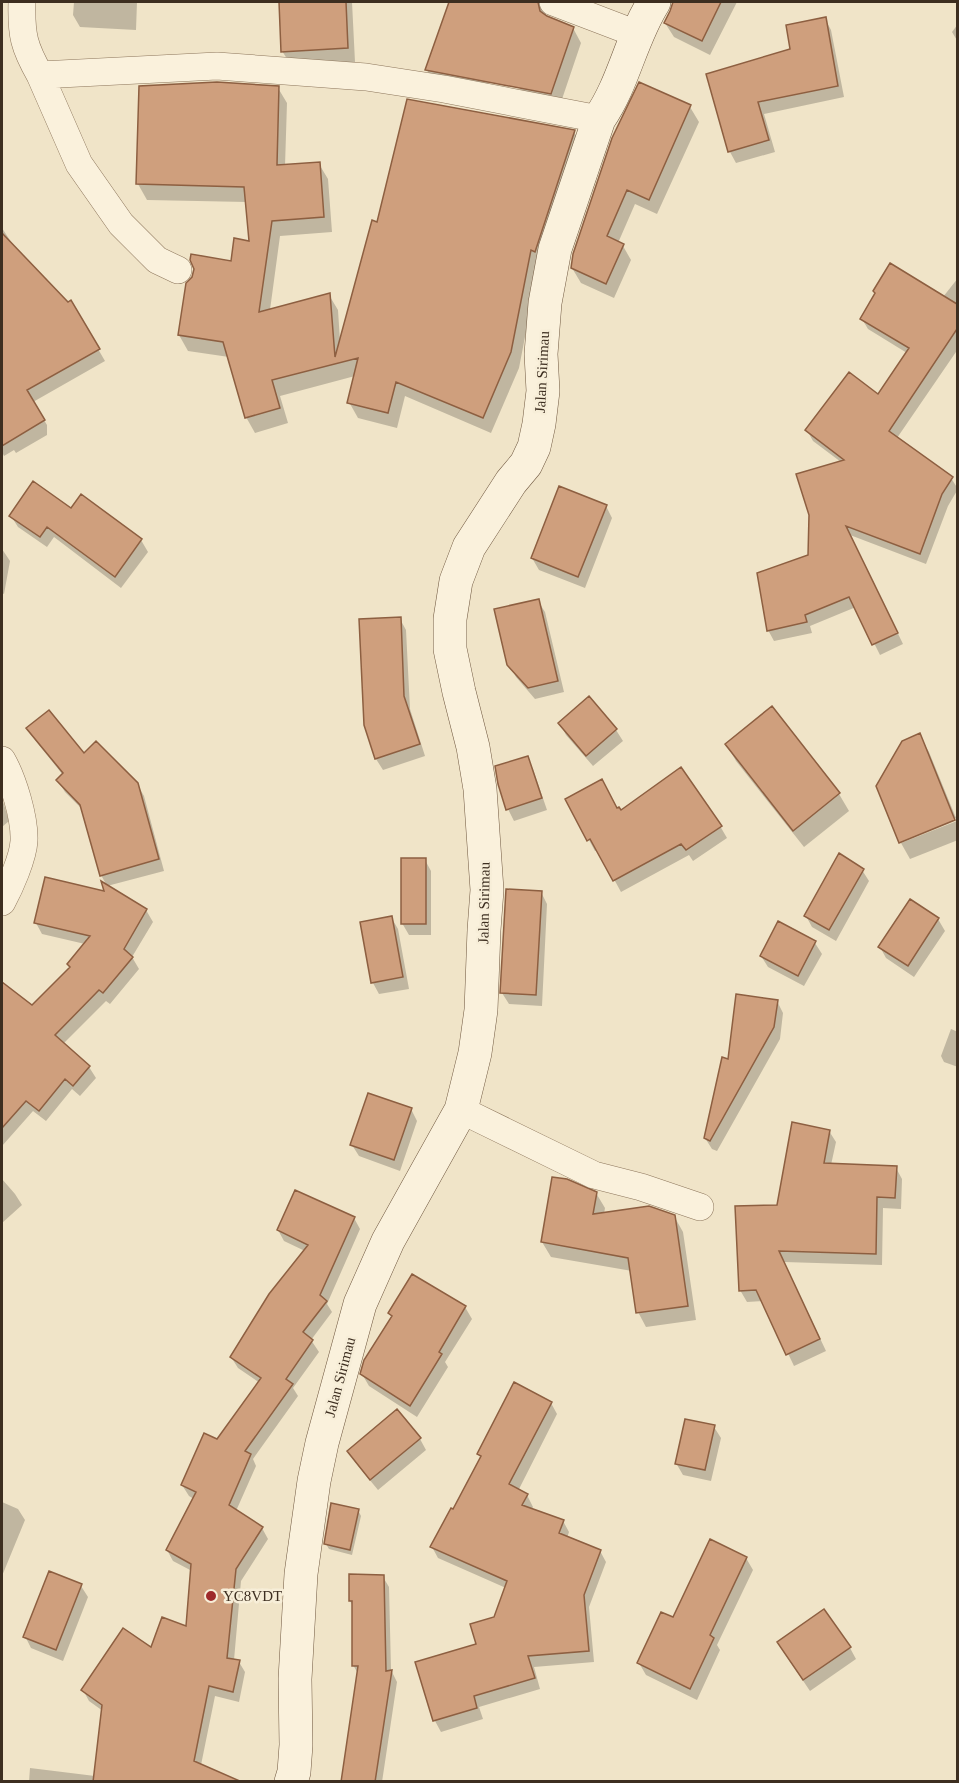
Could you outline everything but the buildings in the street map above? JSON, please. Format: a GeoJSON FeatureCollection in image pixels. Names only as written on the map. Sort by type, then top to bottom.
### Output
{"type":"FeatureCollection","features":[{"type":"Feature","properties":{"kind":"main road","name":"Jalan Sirimau"},"geometry":{"type":"LineString","coordinates":[[291,1782],[296,1745],[295,1679],[302,1574],[314,1481],[322,1443],[360,1304],[388,1241],[460,1110],[475,1053],[481,1010],[487,890],[480,789],[474,747],[459,692],[450,639],[450,619],[456,581],[469,548],[511,482],[526,464],[534,447],[543,391],[541,354],[545,303],[555,249],[599,119],[609,105],[637,34],[654,2]]}},
{"type":"Feature","properties":{"kind":"street"},"geometry":{"type":"LineString","coordinates":[[22,2],[21,33],[28,53],[79,164],[121,224],[157,260],[178,270]]}},
{"type":"Feature","properties":{"kind":"street"},"geometry":{"type":"LineString","coordinates":[[553,2],[637,34]]}},
{"type":"Feature","properties":{"kind":"street"},"geometry":{"type":"LineString","coordinates":[[40,75],[217,66],[343,75],[444,89],[599,119]]}},
{"type":"Feature","properties":{"kind":"street"},"geometry":{"type":"LineString","coordinates":[[2,760],[9,773],[22,820],[24,841],[2,903]]}},
{"type":"Feature","properties":{"kind":"street"},"geometry":{"type":"LineString","coordinates":[[460,1110],[594,1175],[641,1187],[700,1207]]}},
{"type":"Feature","properties":{"kind":"place","name":"YC8VDT"},"geometry":{"type":"Point","coordinates":[211,1596]}}]}
